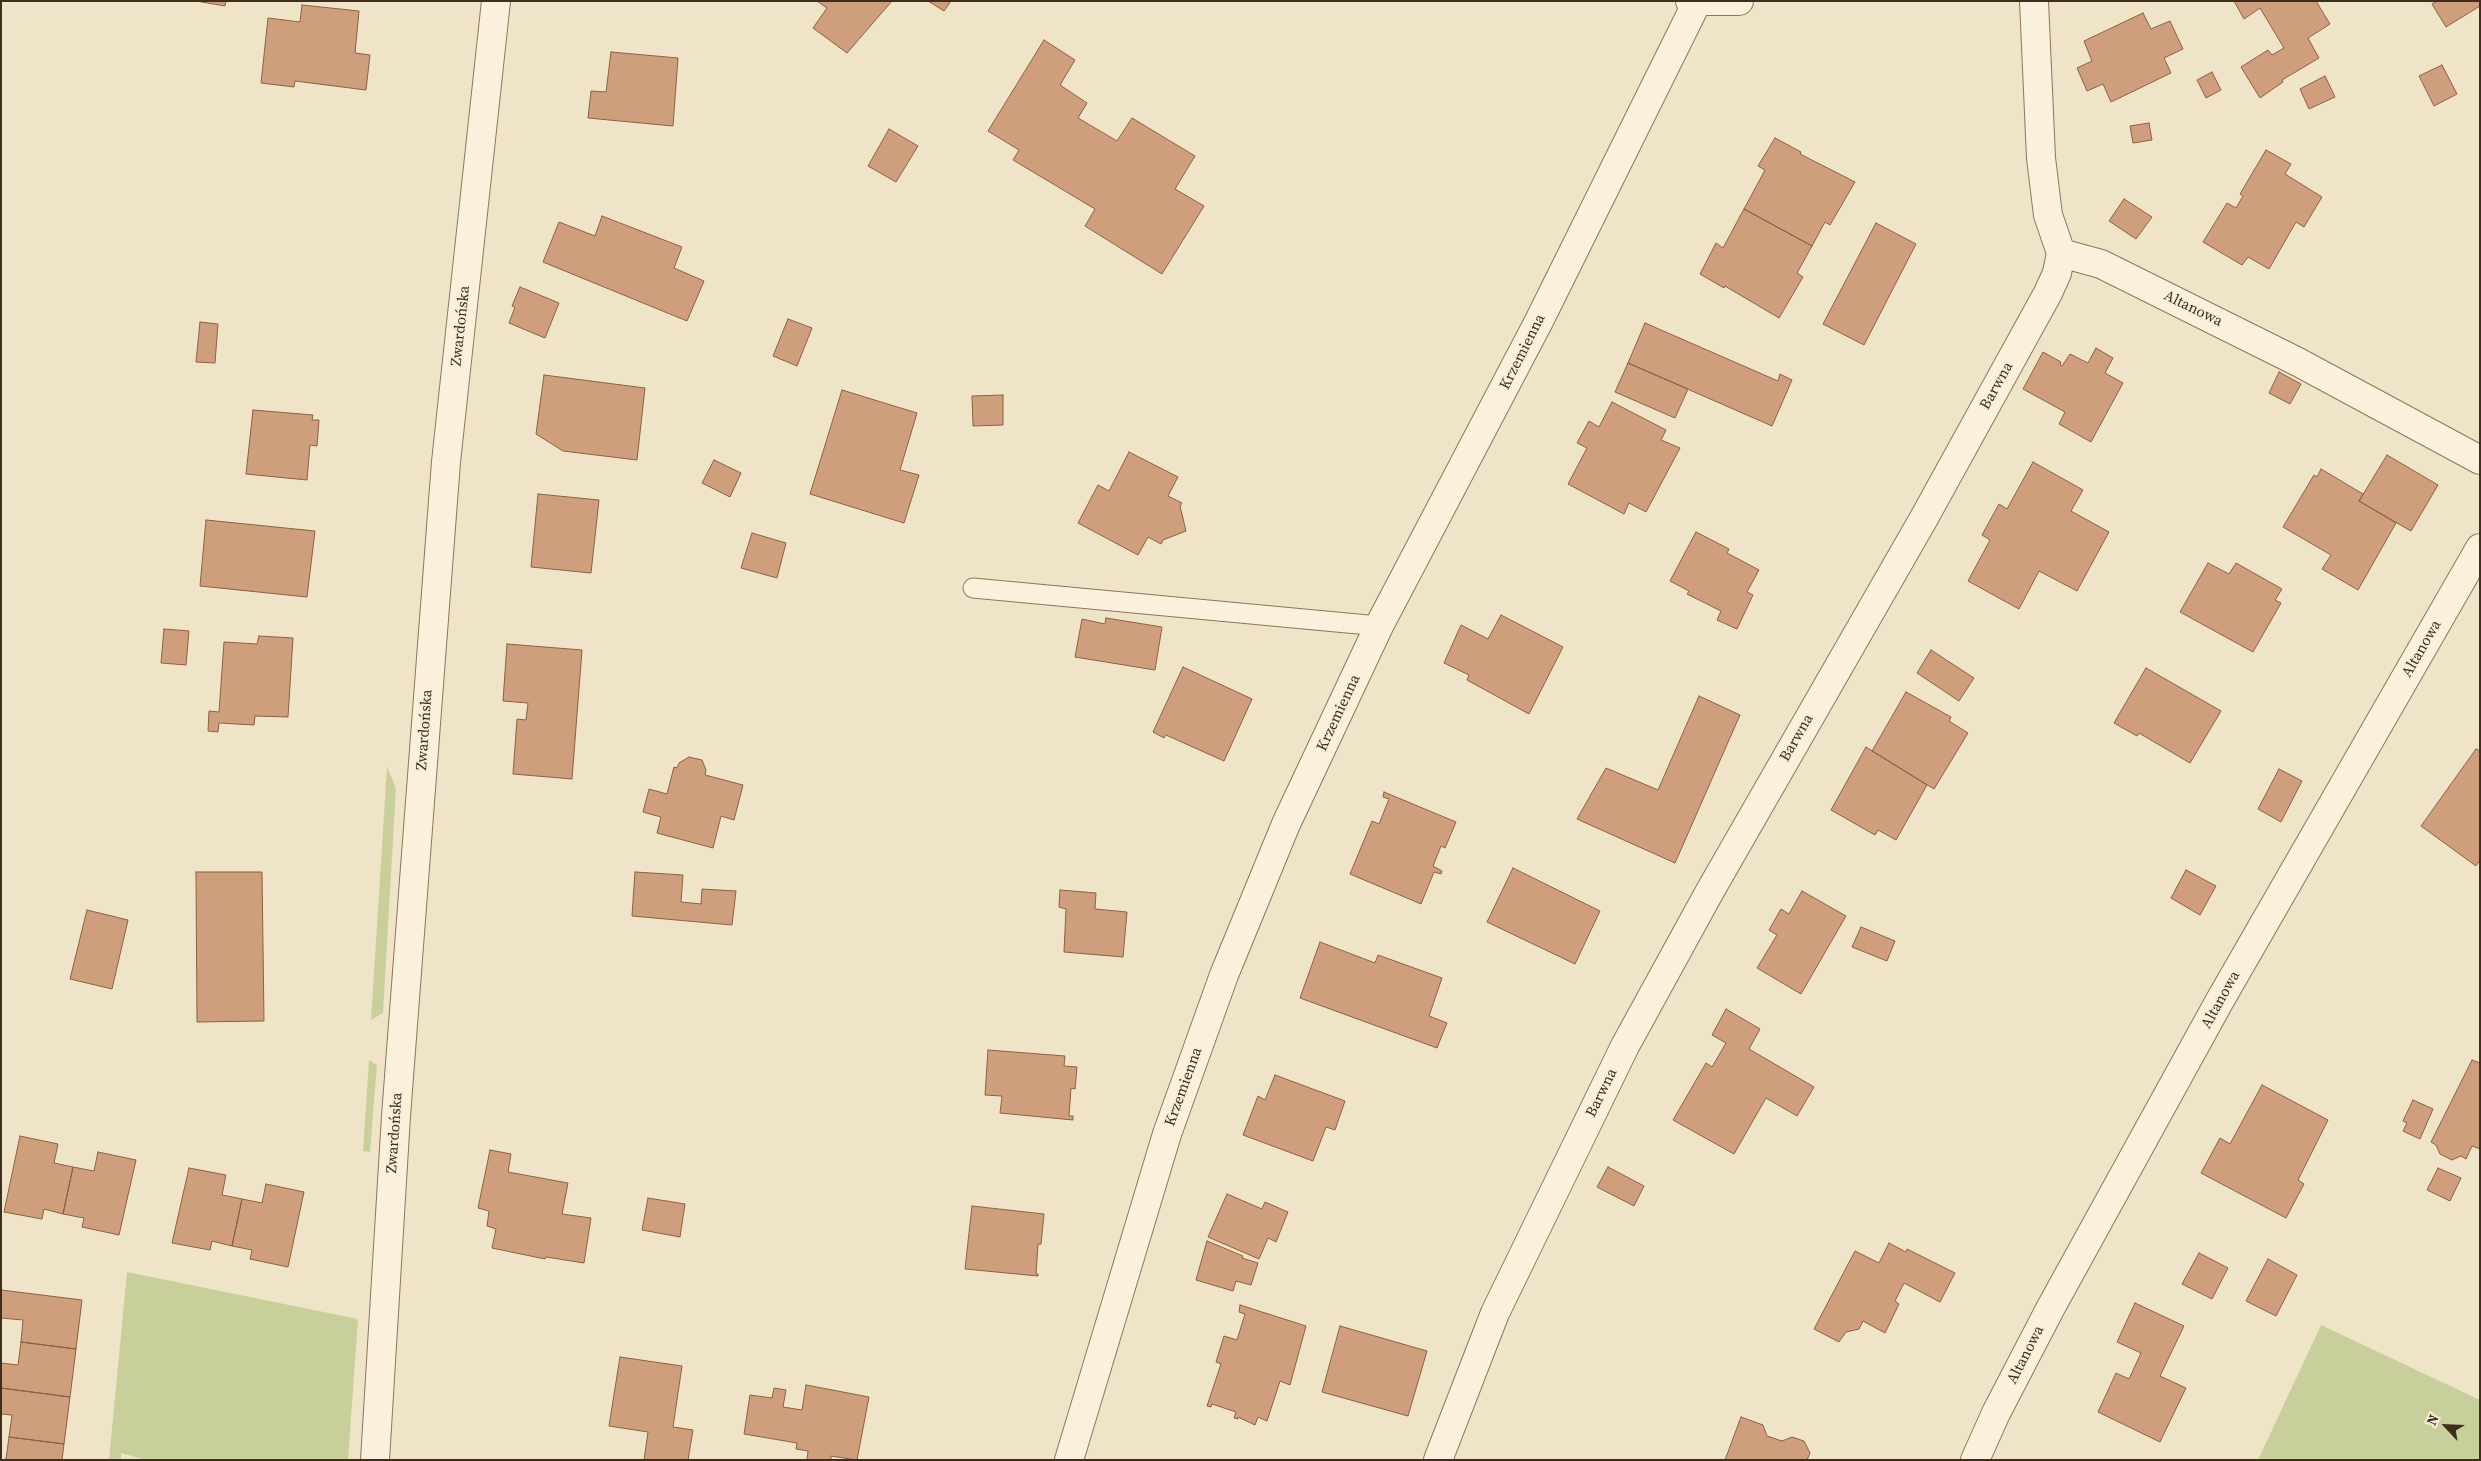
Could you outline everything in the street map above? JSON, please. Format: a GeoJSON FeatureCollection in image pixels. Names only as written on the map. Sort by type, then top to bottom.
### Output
{"type":"FeatureCollection","features":[{"type":"Feature","properties":{"kind":"street","name":"Zwardońska"},"geometry":{"type":"LineString","coordinates":[[375,1460],[396,1116],[446,462],[496,1]]}},
{"type":"Feature","properties":{"kind":"street"},"geometry":{"type":"LineString","coordinates":[[1693,2],[1739,1]]}},
{"type":"Feature","properties":{"kind":"street"},"geometry":{"type":"LineString","coordinates":[[2034,1],[2042,168],[2048,215],[2061,253]]}},
{"type":"Feature","properties":{"kind":"street","name":"Krzemienna"},"geometry":{"type":"LineString","coordinates":[[1068,1460],[1167,1134],[1224,975],[1286,824],[1379,626],[1539,321],[1693,2]]}},
{"type":"Feature","properties":{"kind":"street","name":"Altanowa"},"geometry":{"type":"LineString","coordinates":[[2061,253],[2080,257],[2110,268],[2298,362],[2480,460]]}},
{"type":"Feature","properties":{"kind":"street","name":"Barwna"},"geometry":{"type":"LineString","coordinates":[[1438,1460],[1495,1313],[1625,1046],[1710,891],[1924,518],[2048,293],[2057,273],[2061,253]]}},
{"type":"Feature","properties":{"kind":"street","name":"Altanowa"},"geometry":{"type":"LineString","coordinates":[[1975,1460],[1996,1413],[2050,1309],[2149,1130],[2480,548]]}},
{"type":"Feature","properties":{"kind":"lane"},"geometry":{"type":"LineString","coordinates":[[973,588],[1379,626]]}},
{"type":"Feature","properties":{"kind":"green space"},"geometry":{"type":"Polygon","coordinates":[[[387,767],[396,788],[383,1013],[371,1020],[387,767]]]}},
{"type":"Feature","properties":{"kind":"green space"},"geometry":{"type":"Polygon","coordinates":[[[369,1060],[377,1065],[370,1152],[363,1151],[369,1060]]]}},
{"type":"Feature","properties":{"kind":"green space"},"geometry":{"type":"Polygon","coordinates":[[[127,1272],[358,1319],[348,1460],[146,1460],[121,1453],[121,1460],[109,1460],[127,1272]]]}},
{"type":"Feature","properties":{"kind":"green space"},"geometry":{"type":"Polygon","coordinates":[[[2321,1325],[2480,1400],[2480,1460],[2258,1460],[2321,1325]]]}},
{"type":"Feature","properties":{"kind":"building"},"geometry":{"type":"Polygon","coordinates":[[[196,1],[226,1],[225,6],[196,1]]]}},
{"type":"Feature","properties":{"kind":"building"},"geometry":{"type":"Polygon","coordinates":[[[817,1],[892,1],[847,53],[813,28],[827,8],[817,1]]]}},
{"type":"Feature","properties":{"kind":"building"},"geometry":{"type":"Polygon","coordinates":[[[928,1],[951,1],[944,11],[928,1]]]}},
{"type":"Feature","properties":{"kind":"building"},"geometry":{"type":"Polygon","coordinates":[[[2234,1],[2316,1],[2330,24],[2308,38],[2319,58],[2282,80],[2283,82],[2260,98],[2241,67],[2268,50],[2272,55],[2284,48],[2260,8],[2244,19],[2234,1]]]}},
{"type":"Feature","properties":{"kind":"building"},"geometry":{"type":"Polygon","coordinates":[[[2437,1],[2480,1],[2480,6],[2446,27],[2432,4],[2437,1]]]}},
{"type":"Feature","properties":{"kind":"building"},"geometry":{"type":"Polygon","coordinates":[[[302,5],[359,11],[355,53],[370,55],[366,90],[295,81],[294,87],[261,83],[268,18],[300,22],[302,5]]]}},
{"type":"Feature","properties":{"kind":"building"},"geometry":{"type":"Polygon","coordinates":[[[2143,13],[2151,29],[2170,21],[2183,49],[2164,58],[2171,73],[2111,102],[2103,84],[2087,91],[2077,68],[2092,61],[2084,41],[2143,13]]]}},
{"type":"Feature","properties":{"kind":"building"},"geometry":{"type":"Polygon","coordinates":[[[1044,40],[1075,60],[1060,85],[1087,103],[1078,118],[1117,141],[1132,118],[1195,156],[1175,189],[1204,206],[1162,274],[1085,226],[1095,209],[1013,160],[1019,150],[988,131],[1044,40]]]}},
{"type":"Feature","properties":{"kind":"building"},"geometry":{"type":"Polygon","coordinates":[[[611,52],[678,58],[673,126],[588,118],[591,91],[606,92],[611,52]]]}},
{"type":"Feature","properties":{"kind":"building"},"geometry":{"type":"Polygon","coordinates":[[[2442,65],[2457,94],[2434,106],[2419,76],[2442,65]]]}},
{"type":"Feature","properties":{"kind":"building"},"geometry":{"type":"Polygon","coordinates":[[[2212,72],[2221,90],[2206,98],[2197,80],[2212,72]]]}},
{"type":"Feature","properties":{"kind":"building"},"geometry":{"type":"Polygon","coordinates":[[[2325,76],[2335,97],[2309,109],[2300,89],[2325,76]]]}},
{"type":"Feature","properties":{"kind":"building"},"geometry":{"type":"Polygon","coordinates":[[[2149,123],[2152,140],[2133,143],[2130,126],[2149,123]]]}},
{"type":"Feature","properties":{"kind":"building"},"geometry":{"type":"Polygon","coordinates":[[[889,129],[918,146],[896,182],[868,166],[889,129]]]}},
{"type":"Feature","properties":{"kind":"building"},"geometry":{"type":"Polygon","coordinates":[[[1775,138],[1801,152],[1800,154],[1855,182],[1830,225],[1825,222],[1812,246],[1744,209],[1765,170],[1758,166],[1775,138]]]}},
{"type":"Feature","properties":{"kind":"building"},"geometry":{"type":"Polygon","coordinates":[[[2266,150],[2291,164],[2285,174],[2322,197],[2304,227],[2296,222],[2269,269],[2248,257],[2242,265],[2203,242],[2227,203],[2236,208],[2243,196],[2240,194],[2266,150]]]}},
{"type":"Feature","properties":{"kind":"building"},"geometry":{"type":"Polygon","coordinates":[[[2124,199],[2152,217],[2136,239],[2109,221],[2124,199]]]}},
{"type":"Feature","properties":{"kind":"building"},"geometry":{"type":"Polygon","coordinates":[[[1744,209],[1812,246],[1797,273],[1803,277],[1779,318],[1725,286],[1724,288],[1700,274],[1716,243],[1723,248],[1744,209]]]}},
{"type":"Feature","properties":{"kind":"building"},"geometry":{"type":"Polygon","coordinates":[[[602,216],[682,247],[674,268],[704,281],[687,321],[543,262],[559,222],[595,236],[602,216]]]}},
{"type":"Feature","properties":{"kind":"building"},"geometry":{"type":"Polygon","coordinates":[[[1876,223],[1916,244],[1864,345],[1823,324],[1876,223]]]}},
{"type":"Feature","properties":{"kind":"building"},"geometry":{"type":"Polygon","coordinates":[[[520,287],[559,303],[545,338],[509,323],[515,307],[512,306],[520,287]]]}},
{"type":"Feature","properties":{"kind":"building"},"geometry":{"type":"Polygon","coordinates":[[[788,319],[812,328],[797,366],[773,356],[788,319]]]}},
{"type":"Feature","properties":{"kind":"building"},"geometry":{"type":"Polygon","coordinates":[[[200,322],[218,324],[215,363],[196,362],[200,322]]]}},
{"type":"Feature","properties":{"kind":"building"},"geometry":{"type":"Polygon","coordinates":[[[1645,323],[1778,381],[1780,374],[1792,380],[1772,426],[1628,363],[1645,323]]]}},
{"type":"Feature","properties":{"kind":"building"},"geometry":{"type":"Polygon","coordinates":[[[2096,348],[2113,358],[2105,373],[2123,383],[2091,442],[2059,424],[2065,412],[2023,389],[2043,352],[2061,362],[2060,365],[2062,366],[2070,354],[2088,363],[2096,348]]]}},
{"type":"Feature","properties":{"kind":"building"},"geometry":{"type":"Polygon","coordinates":[[[1628,363],[1688,389],[1675,418],[1615,392],[1628,363]]]}},
{"type":"Feature","properties":{"kind":"building"},"geometry":{"type":"Polygon","coordinates":[[[2279,372],[2301,384],[2290,404],[2269,393],[2279,372]]]}},
{"type":"Feature","properties":{"kind":"building"},"geometry":{"type":"Polygon","coordinates":[[[544,375],[645,388],[637,460],[563,451],[536,434],[544,375]]]}},
{"type":"Feature","properties":{"kind":"building"},"geometry":{"type":"Polygon","coordinates":[[[842,390],[917,413],[900,470],[919,475],[904,523],[810,494],[842,390]]]}},
{"type":"Feature","properties":{"kind":"building"},"geometry":{"type":"Polygon","coordinates":[[[1003,395],[1003,425],[973,426],[972,396],[1003,395]]]}},
{"type":"Feature","properties":{"kind":"building"},"geometry":{"type":"Polygon","coordinates":[[[1612,402],[1666,430],[1661,440],[1680,448],[1646,512],[1629,503],[1624,514],[1568,484],[1587,448],[1577,443],[1589,421],[1599,427],[1612,402]]]}},
{"type":"Feature","properties":{"kind":"building"},"geometry":{"type":"Polygon","coordinates":[[[253,410],[313,415],[312,420],[319,420],[317,446],[310,445],[307,480],[246,474],[253,410]]]}},
{"type":"Feature","properties":{"kind":"building"},"geometry":{"type":"Polygon","coordinates":[[[1129,452],[1178,477],[1168,496],[1182,503],[1180,506],[1186,531],[1163,540],[1161,544],[1148,537],[1138,555],[1078,523],[1098,485],[1109,491],[1129,452]]]}},
{"type":"Feature","properties":{"kind":"building"},"geometry":{"type":"Polygon","coordinates":[[[2387,455],[2438,485],[2411,531],[2359,501],[2387,455]]]}},
{"type":"Feature","properties":{"kind":"building"},"geometry":{"type":"Polygon","coordinates":[[[714,460],[741,473],[730,497],[702,483],[714,460]]]}},
{"type":"Feature","properties":{"kind":"building"},"geometry":{"type":"Polygon","coordinates":[[[2033,462],[2083,490],[2071,511],[2109,532],[2077,591],[2039,571],[2019,609],[1968,581],[1990,540],[1982,535],[1999,504],[2007,509],[2033,462]]]}},
{"type":"Feature","properties":{"kind":"building"},"geometry":{"type":"Polygon","coordinates":[[[2321,469],[2363,494],[2359,501],[2396,523],[2358,590],[2322,569],[2331,555],[2283,527],[2314,475],[2317,477],[2321,469]]]}},
{"type":"Feature","properties":{"kind":"building"},"geometry":{"type":"Polygon","coordinates":[[[538,494],[599,500],[591,573],[531,567],[538,494]]]}},
{"type":"Feature","properties":{"kind":"building"},"geometry":{"type":"Polygon","coordinates":[[[206,520],[315,531],[307,597],[200,586],[206,520]]]}},
{"type":"Feature","properties":{"kind":"building"},"geometry":{"type":"Polygon","coordinates":[[[1696,532],[1729,549],[1727,553],[1759,570],[1747,592],[1753,595],[1737,629],[1717,620],[1721,611],[1687,594],[1689,591],[1670,581],[1696,532]]]}},
{"type":"Feature","properties":{"kind":"building"},"geometry":{"type":"Polygon","coordinates":[[[752,533],[786,543],[777,578],[741,568],[752,533]]]}},
{"type":"Feature","properties":{"kind":"building"},"geometry":{"type":"Polygon","coordinates":[[[2208,563],[2229,574],[2236,563],[2282,589],[2275,600],[2281,603],[2253,652],[2180,612],[2208,563]]]}},
{"type":"Feature","properties":{"kind":"building"},"geometry":{"type":"Polygon","coordinates":[[[1501,615],[1563,647],[1529,714],[1467,680],[1469,675],[1444,663],[1461,625],[1488,639],[1501,615]]]}},
{"type":"Feature","properties":{"kind":"building"},"geometry":{"type":"Polygon","coordinates":[[[1106,618],[1162,627],[1155,670],[1075,657],[1082,619],[1105,624],[1106,618]]]}},
{"type":"Feature","properties":{"kind":"building"},"geometry":{"type":"Polygon","coordinates":[[[164,629],[189,631],[186,665],[161,663],[164,629]]]}},
{"type":"Feature","properties":{"kind":"building"},"geometry":{"type":"Polygon","coordinates":[[[259,636],[293,638],[288,717],[255,716],[254,725],[219,723],[218,732],[208,731],[209,711],[219,712],[224,642],[257,644],[259,636]]]}},
{"type":"Feature","properties":{"kind":"building"},"geometry":{"type":"Polygon","coordinates":[[[507,644],[582,650],[572,779],[513,774],[517,719],[526,720],[528,703],[503,701],[507,644]]]}},
{"type":"Feature","properties":{"kind":"building"},"geometry":{"type":"Polygon","coordinates":[[[1931,650],[1974,678],[1959,701],[1917,673],[1931,650]]]}},
{"type":"Feature","properties":{"kind":"building"},"geometry":{"type":"Polygon","coordinates":[[[1183,667],[1252,699],[1224,761],[1166,735],[1164,738],[1153,732],[1183,667]]]}},
{"type":"Feature","properties":{"kind":"building"},"geometry":{"type":"Polygon","coordinates":[[[2146,668],[2221,711],[2190,763],[2139,733],[2137,736],[2114,723],[2146,668]]]}},
{"type":"Feature","properties":{"kind":"building"},"geometry":{"type":"Polygon","coordinates":[[[1906,692],[1951,717],[1949,721],[1968,733],[1934,789],[1872,751],[1906,692]]]}},
{"type":"Feature","properties":{"kind":"building"},"geometry":{"type":"Polygon","coordinates":[[[1699,696],[1740,715],[1675,863],[1577,819],[1606,768],[1658,790],[1699,696]]]}},
{"type":"Feature","properties":{"kind":"building"},"geometry":{"type":"Polygon","coordinates":[[[1866,747],[1927,785],[1896,840],[1878,830],[1875,835],[1831,810],[1866,747]]]}},
{"type":"Feature","properties":{"kind":"building"},"geometry":{"type":"Polygon","coordinates":[[[2476,749],[2480,751],[2480,860],[2476,866],[2421,826],[2476,749]]]}},
{"type":"Feature","properties":{"kind":"building"},"geometry":{"type":"Polygon","coordinates":[[[689,757],[702,760],[706,770],[705,775],[743,785],[734,820],[721,816],[713,848],[657,833],[661,817],[643,812],[649,789],[667,794],[674,767],[677,768],[679,763],[689,757]]]}},
{"type":"Feature","properties":{"kind":"building"},"geometry":{"type":"Polygon","coordinates":[[[2279,769],[2302,781],[2281,822],[2258,809],[2279,769]]]}},
{"type":"Feature","properties":{"kind":"building"},"geometry":{"type":"Polygon","coordinates":[[[1384,792],[1456,822],[1445,848],[1441,846],[1433,866],[1442,871],[1441,874],[1434,872],[1421,904],[1350,874],[1372,821],[1379,824],[1389,799],[1383,797],[1384,792]]]}},
{"type":"Feature","properties":{"kind":"building"},"geometry":{"type":"Polygon","coordinates":[[[1513,868],[1600,911],[1575,964],[1487,922],[1513,868]]]}},
{"type":"Feature","properties":{"kind":"building"},"geometry":{"type":"Polygon","coordinates":[[[2186,870],[2216,886],[2200,915],[2171,898],[2186,870]]]}},
{"type":"Feature","properties":{"kind":"building"},"geometry":{"type":"Polygon","coordinates":[[[196,872],[262,872],[264,1021],[197,1022],[196,872]]]}},
{"type":"Feature","properties":{"kind":"building"},"geometry":{"type":"Polygon","coordinates":[[[635,872],[683,875],[681,902],[701,904],[702,889],[736,891],[732,925],[632,916],[635,872]]]}},
{"type":"Feature","properties":{"kind":"building"},"geometry":{"type":"Polygon","coordinates":[[[1060,890],[1096,893],[1095,909],[1127,912],[1123,957],[1064,952],[1066,909],[1059,907],[1060,890]]]}},
{"type":"Feature","properties":{"kind":"building"},"geometry":{"type":"Polygon","coordinates":[[[1802,891],[1846,916],[1801,994],[1757,968],[1777,935],[1769,930],[1781,909],[1789,914],[1802,891]]]}},
{"type":"Feature","properties":{"kind":"building"},"geometry":{"type":"Polygon","coordinates":[[[87,910],[128,920],[112,989],[70,979],[87,910]]]}},
{"type":"Feature","properties":{"kind":"building"},"geometry":{"type":"Polygon","coordinates":[[[1861,927],[1895,941],[1887,961],[1852,947],[1861,927]]]}},
{"type":"Feature","properties":{"kind":"building"},"geometry":{"type":"Polygon","coordinates":[[[1320,942],[1375,963],[1378,955],[1442,978],[1429,1016],[1447,1023],[1437,1048],[1300,998],[1320,942]]]}},
{"type":"Feature","properties":{"kind":"building"},"geometry":{"type":"Polygon","coordinates":[[[1726,1009],[1760,1029],[1749,1049],[1814,1087],[1797,1116],[1766,1098],[1734,1154],[1673,1120],[1706,1063],[1712,1067],[1726,1043],[1712,1035],[1726,1009]]]}},
{"type":"Feature","properties":{"kind":"building"},"geometry":{"type":"Polygon","coordinates":[[[988,1050],[1065,1056],[1064,1066],[1077,1067],[1075,1089],[1071,1088],[1069,1116],[1073,1116],[1073,1120],[1000,1113],[1002,1096],[985,1095],[988,1050]]]}},
{"type":"Feature","properties":{"kind":"building"},"geometry":{"type":"Polygon","coordinates":[[[2472,1060],[2480,1063],[2480,1149],[2472,1146],[2466,1159],[2461,1156],[2452,1160],[2440,1154],[2436,1145],[2431,1142],[2472,1060]]]}},
{"type":"Feature","properties":{"kind":"building"},"geometry":{"type":"Polygon","coordinates":[[[1275,1075],[1345,1101],[1335,1130],[1326,1127],[1313,1161],[1243,1135],[1258,1096],[1265,1100],[1275,1075]]]}},
{"type":"Feature","properties":{"kind":"building"},"geometry":{"type":"Polygon","coordinates":[[[2262,1085],[2328,1120],[2298,1180],[2304,1184],[2286,1218],[2201,1173],[2220,1138],[2230,1144],[2262,1085]]]}},
{"type":"Feature","properties":{"kind":"building"},"geometry":{"type":"Polygon","coordinates":[[[2413,1100],[2433,1109],[2420,1139],[2403,1131],[2407,1123],[2403,1121],[2413,1100]]]}},
{"type":"Feature","properties":{"kind":"building"},"geometry":{"type":"Polygon","coordinates":[[[20,1136],[58,1144],[54,1163],[73,1167],[63,1214],[44,1209],[42,1219],[4,1212],[20,1136]]]}},
{"type":"Feature","properties":{"kind":"building"},"geometry":{"type":"Polygon","coordinates":[[[490,1150],[511,1154],[508,1172],[568,1183],[562,1214],[591,1218],[584,1263],[546,1257],[545,1259],[492,1248],[496,1229],[487,1226],[489,1211],[478,1208],[490,1150]]]}},
{"type":"Feature","properties":{"kind":"building"},"geometry":{"type":"Polygon","coordinates":[[[98,1152],[136,1160],[119,1235],[82,1227],[84,1218],[63,1214],[73,1167],[94,1171],[98,1152]]]}},
{"type":"Feature","properties":{"kind":"building"},"geometry":{"type":"Polygon","coordinates":[[[1608,1167],[1644,1186],[1634,1206],[1597,1187],[1608,1167]]]}},
{"type":"Feature","properties":{"kind":"building"},"geometry":{"type":"Polygon","coordinates":[[[189,1168],[226,1175],[222,1195],[242,1199],[232,1246],[212,1241],[210,1250],[172,1243],[189,1168]]]}},
{"type":"Feature","properties":{"kind":"building"},"geometry":{"type":"Polygon","coordinates":[[[2438,1168],[2461,1178],[2450,1201],[2427,1190],[2438,1168]]]}},
{"type":"Feature","properties":{"kind":"building"},"geometry":{"type":"Polygon","coordinates":[[[266,1184],[304,1192],[288,1267],[250,1259],[252,1250],[232,1246],[242,1199],[262,1203],[266,1184]]]}},
{"type":"Feature","properties":{"kind":"building"},"geometry":{"type":"Polygon","coordinates":[[[1227,1194],[1262,1209],[1265,1202],[1288,1212],[1276,1242],[1268,1238],[1259,1259],[1208,1237],[1227,1194]]]}},
{"type":"Feature","properties":{"kind":"building"},"geometry":{"type":"Polygon","coordinates":[[[648,1198],[685,1204],[680,1237],[642,1230],[648,1198]]]}},
{"type":"Feature","properties":{"kind":"building"},"geometry":{"type":"Polygon","coordinates":[[[972,1206],[1044,1214],[1041,1244],[1038,1244],[1036,1274],[1038,1276],[965,1269],[972,1206]]]}},
{"type":"Feature","properties":{"kind":"building"},"geometry":{"type":"Polygon","coordinates":[[[1207,1241],[1243,1256],[1242,1258],[1258,1263],[1251,1285],[1236,1281],[1233,1291],[1196,1280],[1207,1241]]]}},
{"type":"Feature","properties":{"kind":"building"},"geometry":{"type":"Polygon","coordinates":[[[1889,1243],[1906,1252],[1907,1249],[1955,1273],[1940,1302],[1904,1283],[1895,1301],[1899,1304],[1885,1333],[1863,1321],[1859,1329],[1846,1332],[1839,1342],[1814,1329],[1855,1251],[1879,1263],[1889,1243]]]}},
{"type":"Feature","properties":{"kind":"building"},"geometry":{"type":"Polygon","coordinates":[[[2199,1253],[2228,1268],[2212,1299],[2182,1284],[2199,1253]]]}},
{"type":"Feature","properties":{"kind":"building"},"geometry":{"type":"Polygon","coordinates":[[[2268,1259],[2297,1275],[2276,1316],[2246,1301],[2268,1259]]]}},
{"type":"Feature","properties":{"kind":"building"},"geometry":{"type":"Polygon","coordinates":[[[1,1290],[82,1300],[76,1349],[21,1342],[23,1320],[1,1318],[1,1290]]]}},
{"type":"Feature","properties":{"kind":"building"},"geometry":{"type":"Polygon","coordinates":[[[2135,1303],[2184,1326],[2160,1376],[2186,1388],[2160,1442],[2098,1412],[2116,1373],[2129,1379],[2141,1353],[2117,1342],[2135,1303]]]}},
{"type":"Feature","properties":{"kind":"building"},"geometry":{"type":"Polygon","coordinates":[[[1240,1305],[1306,1326],[1290,1385],[1280,1381],[1267,1421],[1258,1417],[1255,1425],[1238,1417],[1238,1419],[1234,1418],[1236,1412],[1212,1404],[1211,1407],[1207,1406],[1221,1364],[1216,1362],[1224,1336],[1237,1340],[1245,1314],[1239,1312],[1240,1305]]]}},
{"type":"Feature","properties":{"kind":"building"},"geometry":{"type":"Polygon","coordinates":[[[1340,1326],[1427,1351],[1408,1416],[1322,1392],[1340,1326]]]}},
{"type":"Feature","properties":{"kind":"building"},"geometry":{"type":"Polygon","coordinates":[[[21,1342],[76,1349],[70,1397],[1,1388],[1,1363],[18,1365],[21,1342]]]}},
{"type":"Feature","properties":{"kind":"building"},"geometry":{"type":"Polygon","coordinates":[[[620,1357],[682,1366],[673,1427],[693,1430],[688,1460],[644,1460],[648,1432],[609,1426],[620,1357]]]}},
{"type":"Feature","properties":{"kind":"building"},"geometry":{"type":"Polygon","coordinates":[[[806,1385],[869,1397],[857,1460],[831,1456],[831,1460],[807,1460],[808,1451],[796,1449],[797,1443],[744,1434],[750,1395],[772,1398],[774,1388],[786,1390],[783,1407],[802,1410],[806,1385]]]}},
{"type":"Feature","properties":{"kind":"building"},"geometry":{"type":"Polygon","coordinates":[[[1,1388],[70,1397],[64,1444],[9,1437],[12,1415],[1,1414],[1,1388]]]}},
{"type":"Feature","properties":{"kind":"building"},"geometry":{"type":"Polygon","coordinates":[[[1741,1417],[1763,1425],[1767,1436],[1782,1441],[1792,1437],[1804,1441],[1810,1453],[1807,1460],[1725,1460],[1741,1417]]]}},
{"type":"Feature","properties":{"kind":"building"},"geometry":{"type":"Polygon","coordinates":[[[9,1437],[64,1444],[62,1460],[1,1460],[6,1459],[9,1437]]]}}]}
